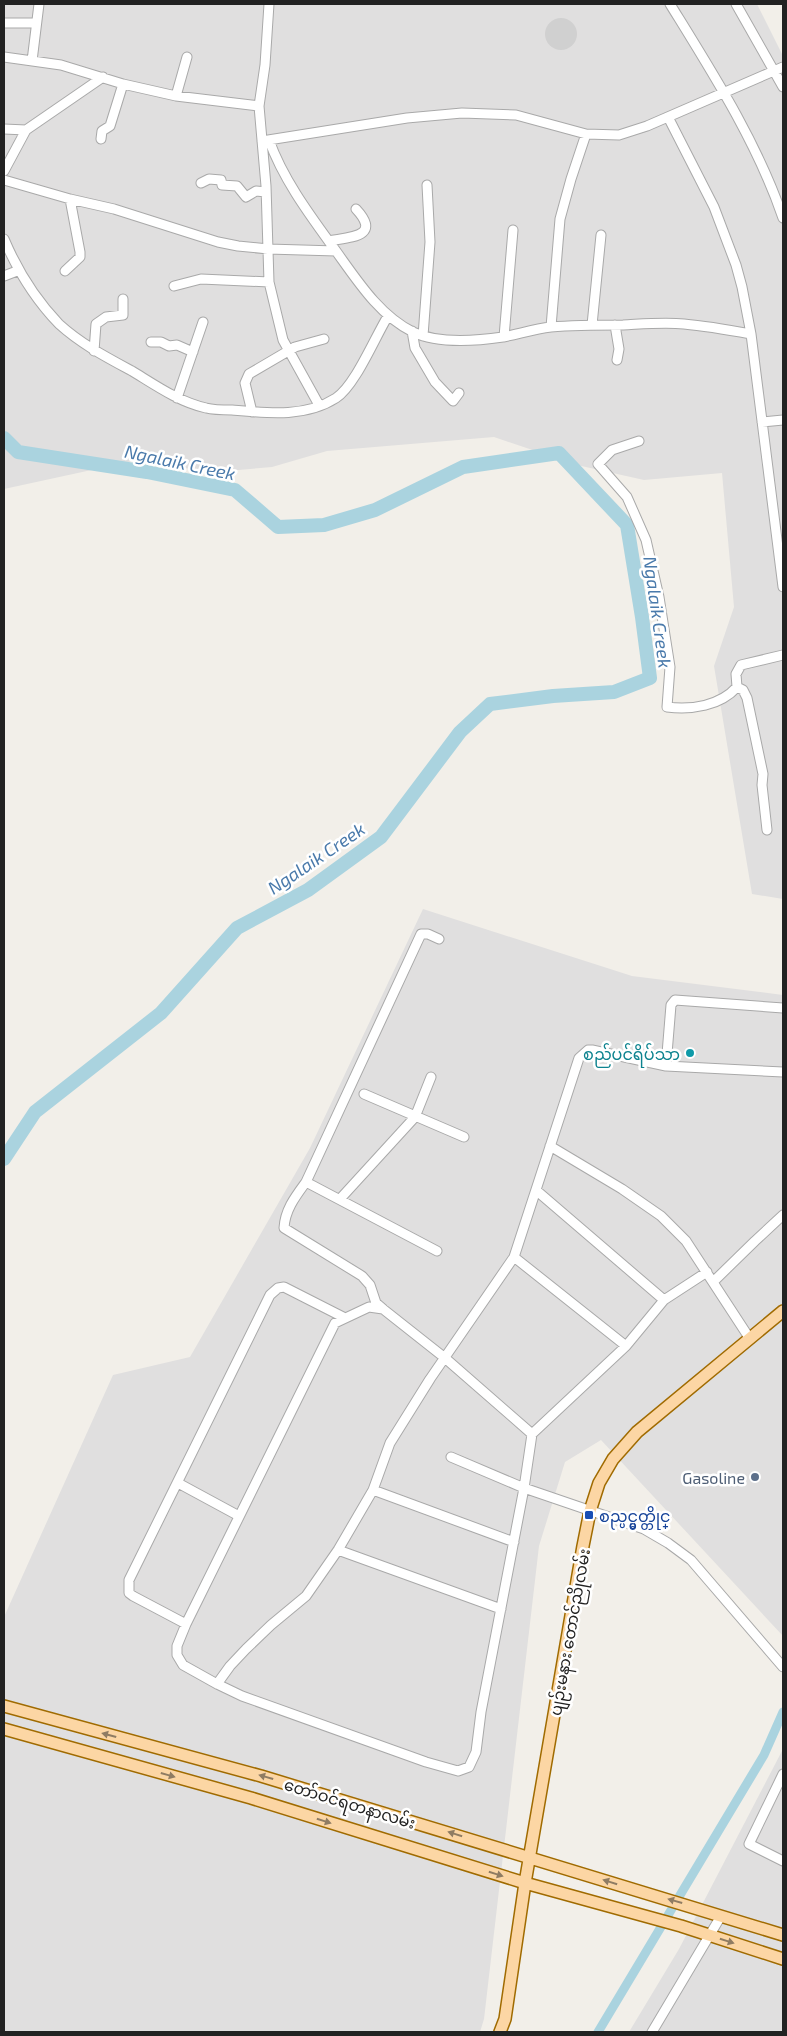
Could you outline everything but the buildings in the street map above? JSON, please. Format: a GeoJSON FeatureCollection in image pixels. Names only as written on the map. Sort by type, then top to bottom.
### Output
{"type":"FeatureCollection","features":[{"type":"Feature","properties":{"kind":"main road","name":"ပျဉ်းမနား တောင်ညိုလမ်း"},"geometry":{"type":"LineString","coordinates":[[500,2032],[504,2020],[525,1883],[590,1512],[599,1483],[613,1459],[637,1432],[783,1312]]}},
{"type":"Feature","properties":{"kind":"main road","name":"တော်ဝင်ရတနာလမ်း"},"geometry":{"type":"LineString","coordinates":[[4,1706],[261,1776],[783,1935]]}},
{"type":"Feature","properties":{"kind":"main road","name":"တော်ဝင်ရတနာလမ်း"},"geometry":{"type":"LineString","coordinates":[[4,1729],[251,1798],[525,1883],[681,1926],[783,1959]]}},
{"type":"Feature","properties":{"kind":"street"},"geometry":{"type":"LineString","coordinates":[[32,61],[39,4]]}},
{"type":"Feature","properties":{"kind":"street"},"geometry":{"type":"LineString","coordinates":[[270,4],[265,65],[259,106],[266,141],[268,282],[276,320],[288,352],[319,405]]}},
{"type":"Feature","properties":{"kind":"street"},"geometry":{"type":"LineString","coordinates":[[670,4],[723,94],[770,183],[783,218]]}},
{"type":"Feature","properties":{"kind":"street"},"geometry":{"type":"LineString","coordinates":[[736,4],[783,87]]}},
{"type":"Feature","properties":{"kind":"street"},"geometry":{"type":"LineString","coordinates":[[4,24],[36,23]]}},
{"type":"Feature","properties":{"kind":"street"},"geometry":{"type":"LineString","coordinates":[[4,57],[61,65],[124,84],[176,96],[259,106]]}},
{"type":"Feature","properties":{"kind":"street"},"geometry":{"type":"LineString","coordinates":[[176,96],[187,57]]}},
{"type":"Feature","properties":{"kind":"street"},"geometry":{"type":"LineString","coordinates":[[266,141],[407,118],[462,112],[516,115],[586,134],[619,135],[668,117],[783,67]]}},
{"type":"Feature","properties":{"kind":"street"},"geometry":{"type":"LineString","coordinates":[[4,171],[26,130],[103,77]]}},
{"type":"Feature","properties":{"kind":"street"},"geometry":{"type":"LineString","coordinates":[[101,139],[102,131],[110,126],[124,84]]}},
{"type":"Feature","properties":{"kind":"street"},"geometry":{"type":"LineString","coordinates":[[668,117],[714,207],[738,272],[751,334],[783,587]]}},
{"type":"Feature","properties":{"kind":"street"},"geometry":{"type":"LineString","coordinates":[[4,129],[26,130]]}},
{"type":"Feature","properties":{"kind":"street"},"geometry":{"type":"LineString","coordinates":[[551,327],[560,219],[586,134]]}},
{"type":"Feature","properties":{"kind":"street"},"geometry":{"type":"LineString","coordinates":[[266,141],[284,174],[329,241],[388,316],[423,336],[475,340],[551,327],[682,324],[751,334]]}},
{"type":"Feature","properties":{"kind":"street"},"geometry":{"type":"LineString","coordinates":[[201,183],[209,179],[221,180],[222,185],[236,186],[246,197],[256,191],[266,192]]}},
{"type":"Feature","properties":{"kind":"street"},"geometry":{"type":"LineString","coordinates":[[4,180],[70,199],[114,209],[218,242],[238,246],[336,251]]}},
{"type":"Feature","properties":{"kind":"street"},"geometry":{"type":"LineString","coordinates":[[423,336],[430,242],[427,185]]}},
{"type":"Feature","properties":{"kind":"street"},"geometry":{"type":"LineString","coordinates":[[65,271],[80,257],[70,199]]}},
{"type":"Feature","properties":{"kind":"street"},"geometry":{"type":"LineString","coordinates":[[329,241],[356,236],[366,229],[366,219],[356,209]]}},
{"type":"Feature","properties":{"kind":"street"},"geometry":{"type":"LineString","coordinates":[[504,336],[513,230]]}},
{"type":"Feature","properties":{"kind":"street"},"geometry":{"type":"LineString","coordinates":[[592,325],[601,235]]}},
{"type":"Feature","properties":{"kind":"street"},"geometry":{"type":"LineString","coordinates":[[4,239],[18,271],[44,307],[61,325],[94,351],[177,398],[206,408],[252,412],[291,412],[330,402],[341,394],[361,365],[388,316]]}},
{"type":"Feature","properties":{"kind":"street"},"geometry":{"type":"LineString","coordinates":[[4,276],[18,271]]}},
{"type":"Feature","properties":{"kind":"street"},"geometry":{"type":"LineString","coordinates":[[174,286],[198,279],[268,282]]}},
{"type":"Feature","properties":{"kind":"street"},"geometry":{"type":"LineString","coordinates":[[94,351],[96,324],[106,318],[123,315],[123,299]]}},
{"type":"Feature","properties":{"kind":"street"},"geometry":{"type":"LineString","coordinates":[[177,398],[203,322]]}},
{"type":"Feature","properties":{"kind":"street"},"geometry":{"type":"LineString","coordinates":[[615,325],[619,349],[617,360]]}},
{"type":"Feature","properties":{"kind":"street"},"geometry":{"type":"LineString","coordinates":[[412,331],[415,348],[441,389],[453,401],[459,393]]}},
{"type":"Feature","properties":{"kind":"street"},"geometry":{"type":"LineString","coordinates":[[252,412],[245,383],[249,374],[263,364],[301,344],[324,339]]}},
{"type":"Feature","properties":{"kind":"street"},"geometry":{"type":"LineString","coordinates":[[151,342],[162,342],[169,346],[177,345],[193,352]]}},
{"type":"Feature","properties":{"kind":"street"},"geometry":{"type":"LineString","coordinates":[[762,422],[783,420]]}},
{"type":"Feature","properties":{"kind":"street"},"geometry":{"type":"LineString","coordinates":[[640,441],[612,450],[598,464],[627,497],[646,540],[659,597],[670,667],[667,706],[684,709],[707,705],[730,694],[738,686]]}},
{"type":"Feature","properties":{"kind":"street"},"geometry":{"type":"LineString","coordinates":[[767,830],[762,785],[763,774],[747,698],[743,690],[738,686],[736,674],[741,665],[783,655]]}},
{"type":"Feature","properties":{"kind":"street"},"geometry":{"type":"LineString","coordinates":[[439,939],[428,934],[421,934],[306,1182],[292,1200],[285,1218],[284,1228],[362,1276],[370,1285],[376,1303],[445,1358],[532,1434]]}},
{"type":"Feature","properties":{"kind":"street"},"geometry":{"type":"LineString","coordinates":[[666,1066],[670,1005],[673,1001],[679,999],[783,1008]]}},
{"type":"Feature","properties":{"kind":"street"},"geometry":{"type":"LineString","coordinates":[[217,1684],[241,1655],[306,1596],[338,1550],[373,1490],[390,1443],[514,1257],[537,1191],[576,1064],[582,1054],[592,1050],[666,1066],[783,1072]]}},
{"type":"Feature","properties":{"kind":"street"},"geometry":{"type":"LineString","coordinates":[[340,1200],[416,1116],[431,1077]]}},
{"type":"Feature","properties":{"kind":"street"},"geometry":{"type":"LineString","coordinates":[[364,1094],[464,1137]]}},
{"type":"Feature","properties":{"kind":"street"},"geometry":{"type":"LineString","coordinates":[[550,1146],[622,1189],[661,1216],[686,1241],[750,1339]]}},
{"type":"Feature","properties":{"kind":"street"},"geometry":{"type":"LineString","coordinates":[[306,1182],[437,1251]]}},
{"type":"Feature","properties":{"kind":"street"},"geometry":{"type":"LineString","coordinates":[[537,1191],[664,1300]]}},
{"type":"Feature","properties":{"kind":"street"},"geometry":{"type":"LineString","coordinates":[[713,1282],[754,1240],[783,1215]]}},
{"type":"Feature","properties":{"kind":"street"},"geometry":{"type":"LineString","coordinates":[[514,1257],[626,1346]]}},
{"type":"Feature","properties":{"kind":"street"},"geometry":{"type":"LineString","coordinates":[[383,1309],[369,1307],[335,1324],[186,1624],[177,1646],[177,1654],[183,1665],[242,1696],[416,1759],[458,1771],[469,1767],[476,1752],[481,1712],[524,1488],[532,1434],[626,1346],[664,1300],[707,1272]]}},
{"type":"Feature","properties":{"kind":"street"},"geometry":{"type":"LineString","coordinates":[[186,1624],[133,1596],[128,1588],[129,1580],[274,1291],[284,1288],[345,1318]]}},
{"type":"Feature","properties":{"kind":"street"},"geometry":{"type":"LineString","coordinates":[[452,1457],[524,1488],[644,1529],[668,1543],[691,1560],[783,1667]]}},
{"type":"Feature","properties":{"kind":"street"},"geometry":{"type":"LineString","coordinates":[[178,1483],[239,1516]]}},
{"type":"Feature","properties":{"kind":"street"},"geometry":{"type":"LineString","coordinates":[[373,1490],[514,1542]]}},
{"type":"Feature","properties":{"kind":"street"},"geometry":{"type":"LineString","coordinates":[[338,1550],[501,1609]]}},
{"type":"Feature","properties":{"kind":"street"},"geometry":{"type":"LineString","coordinates":[[783,1774],[749,1844],[783,1861]]}},
{"type":"Feature","properties":{"kind":"street"},"geometry":{"type":"LineString","coordinates":[[652,2032],[721,1916]]}},
{"type":"Feature","properties":{"kind":"shaded area"},"geometry":{"type":"Polygon","coordinates":[[[4,4],[757,4],[783,56],[783,899],[752,894],[714,666],[734,607],[722,473],[644,480],[577,465],[494,437],[327,451],[272,467],[215,472],[133,461],[4,489],[4,4]]]}},
{"type":"Feature","properties":{"kind":"shaded area"},"geometry":{"type":"Polygon","coordinates":[[[561,18],[567,19],[572,23],[576,28],[576,40],[572,45],[567,49],[561,50],[555,49],[550,45],[546,40],[545,34],[546,28],[550,23],[555,19],[561,18]]]}},
{"type":"Feature","properties":{"kind":"shaded area"},"geometry":{"type":"Polygon","coordinates":[[[423,909],[632,976],[783,995],[783,1636],[601,1440],[565,1462],[539,1546],[484,2019],[480,2032],[4,2032],[4,1617],[113,1375],[190,1357],[310,1148],[423,909]]]}},
{"type":"Feature","properties":{"kind":"shaded area"},"geometry":{"type":"Polygon","coordinates":[[[783,1749],[783,2032],[629,2032],[679,1949],[783,1749]]]}},
{"type":"Feature","properties":{"kind":"waterway","name":"Ngalaik Creek"},"geometry":{"type":"LineString","coordinates":[[4,438],[18,452],[147,472],[235,490],[278,527],[324,525],[375,510],[463,467],[559,453],[627,525],[650,678],[614,692],[553,696],[490,704],[460,732],[381,837],[308,890],[237,928],[161,1013],[35,1112],[4,1159]]}},
{"type":"Feature","properties":{"kind":"waterway"},"geometry":{"type":"LineString","coordinates":[[598,2032],[764,1755],[783,1712]]}},
{"type":"Feature","properties":{"kind":"place","name":"စည်ပင်ရိပ်သာ"},"geometry":{"type":"Point","coordinates":[690,1053]}},
{"type":"Feature","properties":{"kind":"place","name":"Gasoline"},"geometry":{"type":"Point","coordinates":[755,1477]}},
{"type":"Feature","properties":{"kind":"place","name":"စည္ပင္မွတ္တိုင္"},"geometry":{"type":"Point","coordinates":[589,1515]}}]}
